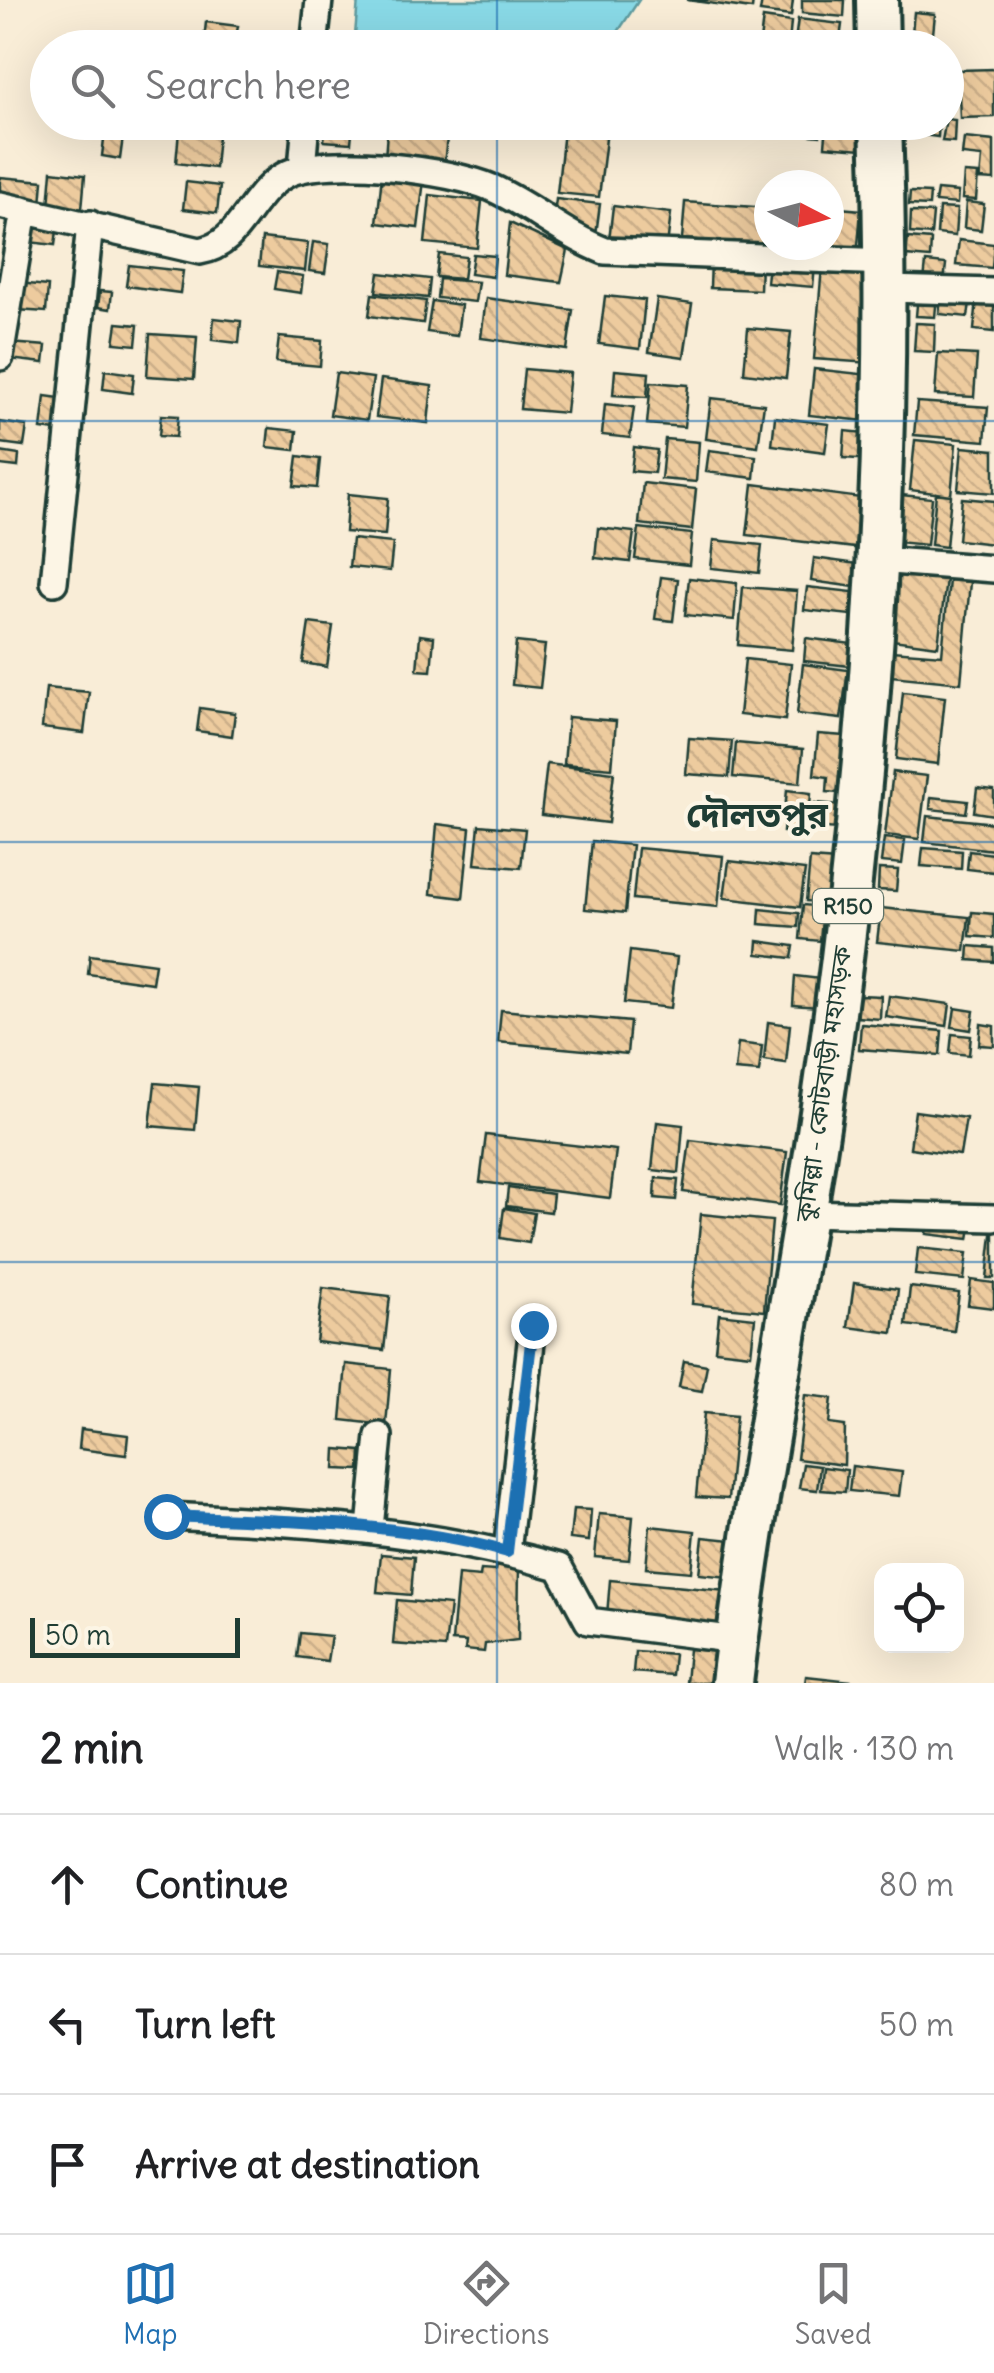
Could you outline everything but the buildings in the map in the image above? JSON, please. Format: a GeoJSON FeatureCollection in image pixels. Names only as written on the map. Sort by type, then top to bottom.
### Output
{"type":"FeatureCollection","features":[{"type":"Feature","properties":{"kind":"main road"},"geometry":{"type":"LineString","coordinates":[[877,0],[878,30]]}},
{"type":"Feature","properties":{"kind":"main road","name":"কুমিল্লা - কোটবাড়ী মহাসড়ক"},"geometry":{"type":"LineString","coordinates":[[732,1683],[805,1213],[856,848],[878,560],[887,276],[882,140]]}},
{"type":"Feature","properties":{"kind":"street"},"geometry":{"type":"LineString","coordinates":[[316,30],[319,0]]}},
{"type":"Feature","properties":{"kind":"street"},"geometry":{"type":"LineString","coordinates":[[302,168],[304,140]]}},
{"type":"Feature","properties":{"kind":"street"},"geometry":{"type":"LineString","coordinates":[[0,357],[12,207],[200,250],[215,248],[230,238],[258,194],[302,168],[367,166],[464,180],[490,188],[574,239],[605,251],[887,276],[994,292]]}},
{"type":"Feature","properties":{"kind":"street"},"geometry":{"type":"LineString","coordinates":[[54,582],[79,303],[90,224]]}},
{"type":"Feature","properties":{"kind":"street"},"geometry":{"type":"LineString","coordinates":[[878,560],[994,569]]}},
{"type":"Feature","properties":{"kind":"street"},"geometry":{"type":"LineString","coordinates":[[805,1213],[994,1218]]}},
{"type":"Feature","properties":{"kind":"street"},"geometry":{"type":"LineString","coordinates":[[507,1552],[533,1325]]}},
{"type":"Feature","properties":{"kind":"street"},"geometry":{"type":"LineString","coordinates":[[370,1528],[379,1436]]}},
{"type":"Feature","properties":{"kind":"street"},"geometry":{"type":"LineString","coordinates":[[166,1516],[370,1528],[507,1552],[560,1567],[588,1622],[737,1640]]}},
{"type":"Feature","properties":{"kind":"water"},"geometry":{"type":"Polygon","coordinates":[[[358,0],[639,0],[619,30],[355,30],[358,0]]]}},
{"type":"Feature","properties":{"kind":"district","name":"দৌলতপুর"},"geometry":{"type":"Point","coordinates":[757,814]}},
{"type":"Feature","properties":{"kind":"route"},"geometry":{"type":"LineString","coordinates":[[166,1516],[338,1523],[474,1543],[507,1552],[533,1325]]}}]}
